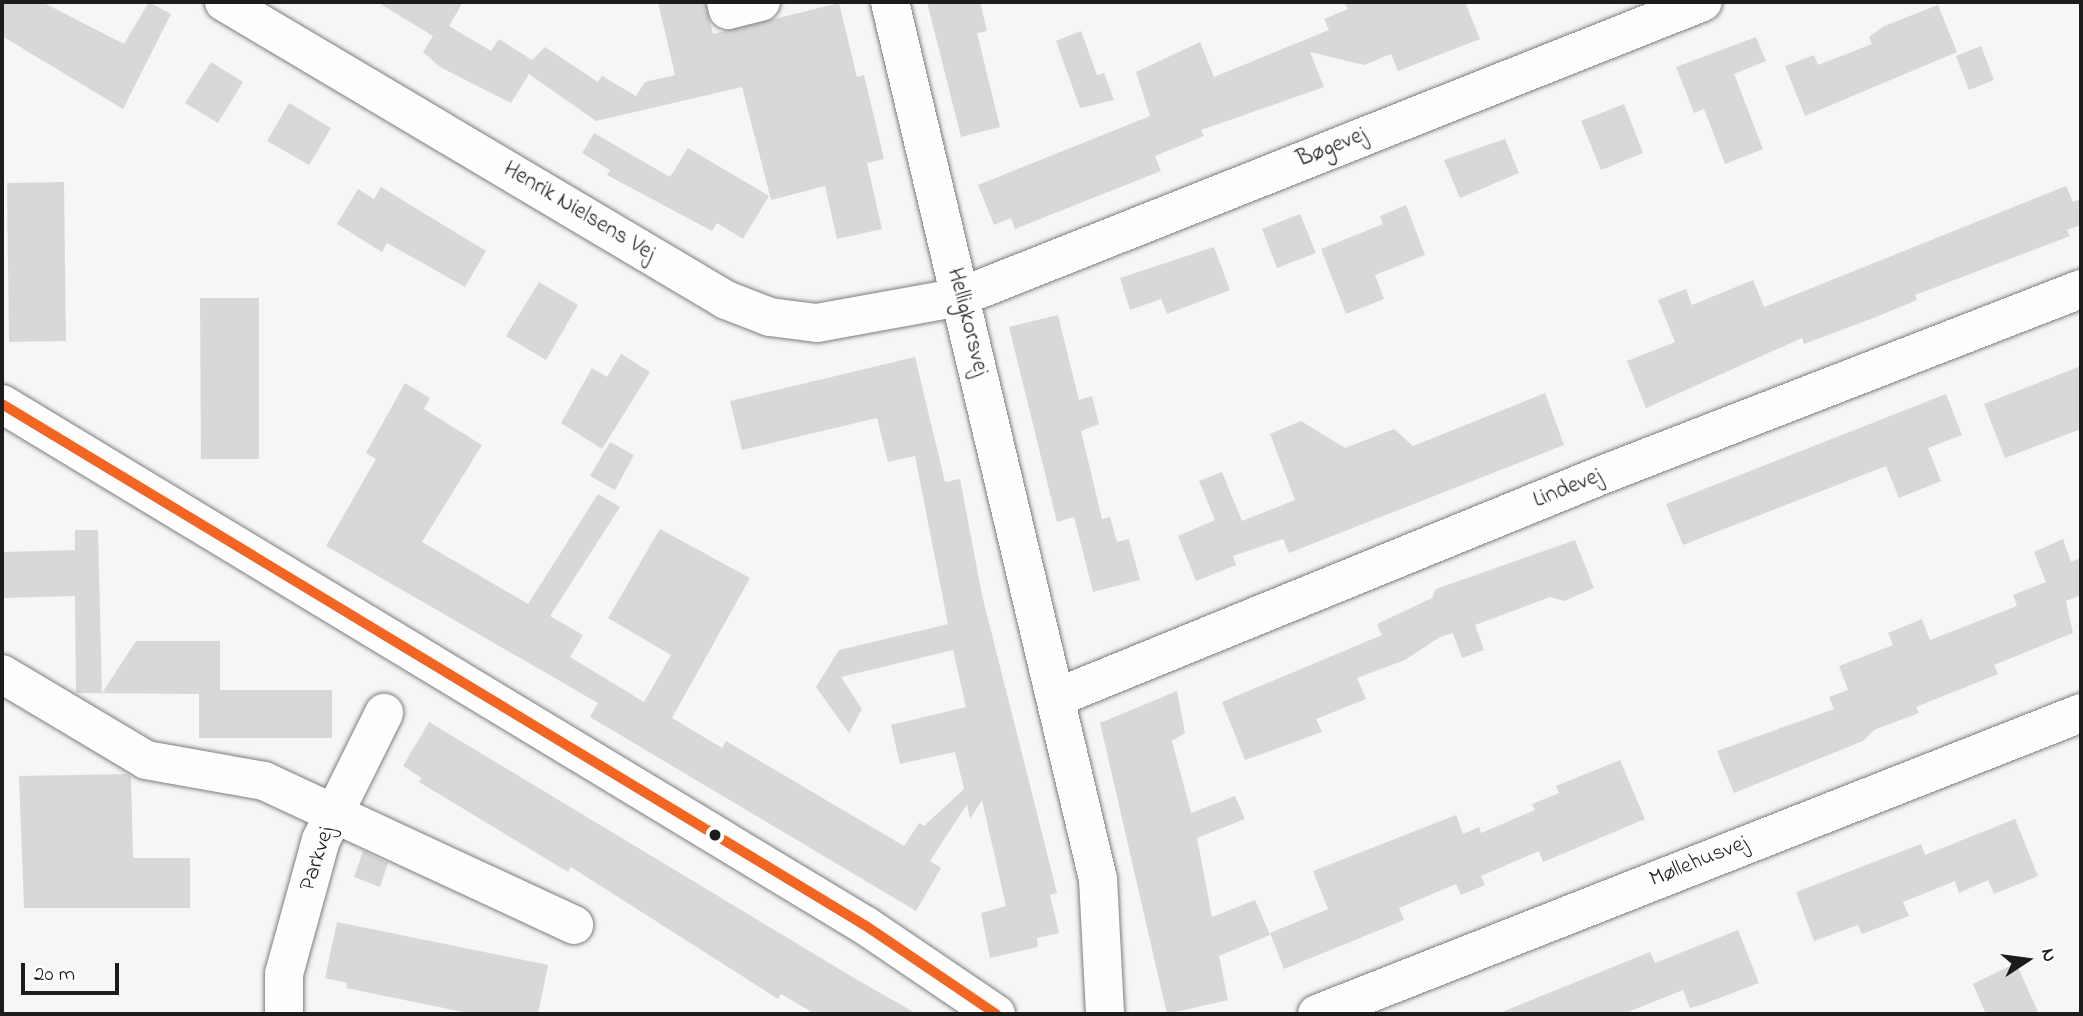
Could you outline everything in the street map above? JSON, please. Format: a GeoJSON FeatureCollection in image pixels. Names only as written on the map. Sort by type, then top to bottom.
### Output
{"type":"FeatureCollection","features":[{"type":"Feature","properties":{"kind":"street","name":"Henrik Nielsens Vej"},"geometry":{"type":"LineString","coordinates":[[224,2],[726,300],[770,317],[817,323],[960,296]]}},
{"type":"Feature","properties":{"kind":"street"},"geometry":{"type":"LineString","coordinates":[[726,2],[728,10],[761,2]]}},
{"type":"Feature","properties":{"kind":"street","name":"Helligkorsvej"},"geometry":{"type":"LineString","coordinates":[[890,2],[1058,697],[1098,879],[1105,1014]]}},
{"type":"Feature","properties":{"kind":"street","name":"Bøgevej"},"geometry":{"type":"LineString","coordinates":[[960,296],[1703,2]]}},
{"type":"Feature","properties":{"kind":"street","name":"Lindevej"},"geometry":{"type":"LineString","coordinates":[[1058,697],[1602,475],[2081,289]]}},
{"type":"Feature","properties":{"kind":"street"},"geometry":{"type":"LineString","coordinates":[[2,404],[866,926],[996,1014]]}},
{"type":"Feature","properties":{"kind":"street"},"geometry":{"type":"LineString","coordinates":[[2,674],[146,760],[264,781],[574,925]]}},
{"type":"Feature","properties":{"kind":"street","name":"Parkvej"},"geometry":{"type":"LineString","coordinates":[[284,1014],[284,974],[321,840],[384,713]]}},
{"type":"Feature","properties":{"kind":"street","name":"Møllehusvej"},"geometry":{"type":"LineString","coordinates":[[1317,1014],[2081,713]]}},
{"type":"Feature","properties":{"kind":"building"},"geometry":{"type":"Polygon","coordinates":[[[2,2],[42,2],[124,44],[149,2],[171,14],[123,109],[2,36],[2,2]]]}},
{"type":"Feature","properties":{"kind":"building"},"geometry":{"type":"Polygon","coordinates":[[[377,2],[463,2],[449,26],[491,51],[499,39],[532,60],[545,47],[598,82],[602,76],[636,96],[645,82],[675,75],[658,2],[705,2],[713,34],[839,3],[857,77],[864,75],[884,159],[867,163],[882,229],[837,239],[825,186],[771,200],[742,87],[596,121],[529,74],[511,103],[440,67],[423,52],[433,36],[377,2]]]}},
{"type":"Feature","properties":{"kind":"building"},"geometry":{"type":"Polygon","coordinates":[[[927,2],[980,2],[987,31],[977,33],[1000,127],[961,137],[927,2]]]}},
{"type":"Feature","properties":{"kind":"building"},"geometry":{"type":"Polygon","coordinates":[[[1344,2],[1465,2],[1480,39],[1398,71],[1391,54],[1364,65],[1310,52],[1324,87],[1201,130],[1204,136],[1155,156],[1161,171],[1015,229],[1011,218],[994,225],[978,185],[1150,116],[1136,72],[1200,42],[1214,77],[1329,30],[1324,19],[1348,9],[1344,2]]]}},
{"type":"Feature","properties":{"kind":"building"},"geometry":{"type":"Polygon","coordinates":[[[1938,5],[1957,52],[1805,116],[1785,66],[1814,55],[1818,65],[1872,44],[1869,37],[1884,26],[1938,5]]]}},
{"type":"Feature","properties":{"kind":"building"},"geometry":{"type":"Polygon","coordinates":[[[1081,31],[1097,75],[1104,73],[1114,100],[1080,108],[1056,41],[1081,31]]]}},
{"type":"Feature","properties":{"kind":"building"},"geometry":{"type":"Polygon","coordinates":[[[1756,37],[1766,61],[1734,74],[1763,149],[1725,164],[1704,109],[1694,113],[1676,67],[1756,37]]]}},
{"type":"Feature","properties":{"kind":"building"},"geometry":{"type":"Polygon","coordinates":[[[1981,46],[1994,80],[1969,90],[1956,56],[1981,46]]]}},
{"type":"Feature","properties":{"kind":"building"},"geometry":{"type":"Polygon","coordinates":[[[211,62],[243,82],[218,123],[185,103],[211,62]]]}},
{"type":"Feature","properties":{"kind":"building"},"geometry":{"type":"Polygon","coordinates":[[[289,103],[331,128],[309,165],[267,141],[289,103]]]}},
{"type":"Feature","properties":{"kind":"building"},"geometry":{"type":"Polygon","coordinates":[[[1624,104],[1643,153],[1601,170],[1581,121],[1624,104]]]}},
{"type":"Feature","properties":{"kind":"building"},"geometry":{"type":"Polygon","coordinates":[[[594,133],[670,177],[688,148],[769,196],[743,239],[717,223],[712,231],[607,175],[610,170],[582,153],[594,133]]]}},
{"type":"Feature","properties":{"kind":"building"},"geometry":{"type":"Polygon","coordinates":[[[1505,139],[1519,173],[1460,198],[1444,160],[1505,139]]]}},
{"type":"Feature","properties":{"kind":"building"},"geometry":{"type":"Polygon","coordinates":[[[64,182],[66,341],[9,342],[7,183],[64,182]]]}},
{"type":"Feature","properties":{"kind":"building"},"geometry":{"type":"Polygon","coordinates":[[[2066,186],[2073,202],[2081,199],[2081,225],[2067,230],[2070,236],[1915,295],[1917,300],[1876,317],[1804,344],[1802,338],[1646,408],[1627,361],[1675,342],[1658,300],[1686,289],[1692,305],[1753,280],[1764,307],[2066,186]]]}},
{"type":"Feature","properties":{"kind":"building"},"geometry":{"type":"Polygon","coordinates":[[[381,187],[486,251],[465,287],[387,243],[382,252],[337,224],[358,189],[374,199],[381,187]]]}},
{"type":"Feature","properties":{"kind":"building"},"geometry":{"type":"Polygon","coordinates":[[[1406,205],[1425,255],[1375,275],[1384,299],[1346,314],[1321,249],[1383,224],[1380,216],[1406,205]]]}},
{"type":"Feature","properties":{"kind":"building"},"geometry":{"type":"Polygon","coordinates":[[[1300,214],[1316,253],[1277,268],[1262,229],[1300,214]]]}},
{"type":"Feature","properties":{"kind":"building"},"geometry":{"type":"Polygon","coordinates":[[[1214,247],[1230,290],[1167,314],[1161,299],[1130,310],[1120,278],[1214,247]]]}},
{"type":"Feature","properties":{"kind":"building"},"geometry":{"type":"Polygon","coordinates":[[[539,282],[578,305],[546,360],[506,336],[539,282]]]}},
{"type":"Feature","properties":{"kind":"building"},"geometry":{"type":"Polygon","coordinates":[[[200,298],[259,298],[259,459],[201,459],[200,298]]]}},
{"type":"Feature","properties":{"kind":"building"},"geometry":{"type":"Polygon","coordinates":[[[1058,315],[1079,400],[1092,396],[1099,424],[1081,431],[1102,519],[1110,517],[1117,542],[1129,539],[1140,580],[1093,592],[1074,517],[1057,522],[1009,327],[1058,315]]]}},
{"type":"Feature","properties":{"kind":"building"},"geometry":{"type":"Polygon","coordinates":[[[621,354],[650,372],[602,449],[561,423],[592,368],[607,377],[621,354]]]}},
{"type":"Feature","properties":{"kind":"building"},"geometry":{"type":"Polygon","coordinates":[[[915,357],[945,482],[960,479],[982,595],[1057,893],[1050,895],[1059,933],[1037,938],[1038,947],[990,958],[981,913],[1006,906],[982,800],[970,819],[967,804],[930,861],[941,868],[916,911],[590,717],[598,703],[326,546],[376,459],[366,453],[405,383],[430,398],[424,409],[482,445],[422,542],[528,604],[598,494],[620,507],[550,616],[583,635],[570,657],[644,702],[671,655],[608,618],[660,529],[750,578],[672,718],[722,748],[726,741],[904,846],[919,823],[924,826],[964,789],[955,752],[900,764],[891,725],[966,707],[953,650],[841,677],[862,709],[849,733],[816,687],[839,650],[948,624],[915,456],[888,462],[877,418],[742,450],[730,401],[915,357]]]}},
{"type":"Feature","properties":{"kind":"building"},"geometry":{"type":"Polygon","coordinates":[[[2081,366],[2081,429],[2005,458],[1984,404],[2081,366]]]}},
{"type":"Feature","properties":{"kind":"building"},"geometry":{"type":"Polygon","coordinates":[[[1545,393],[1564,445],[1289,553],[1283,539],[1233,556],[1236,565],[1196,581],[1178,536],[1215,520],[1199,481],[1222,472],[1242,521],[1295,500],[1270,434],[1301,421],[1345,448],[1394,429],[1413,446],[1545,393]]]}},
{"type":"Feature","properties":{"kind":"building"},"geometry":{"type":"Polygon","coordinates":[[[1946,394],[1962,435],[1928,448],[1941,481],[1899,498],[1886,466],[1683,545],[1666,504],[1946,394]]]}},
{"type":"Feature","properties":{"kind":"building"},"geometry":{"type":"Polygon","coordinates":[[[610,442],[634,455],[615,490],[590,476],[610,442]]]}},
{"type":"Feature","properties":{"kind":"building"},"geometry":{"type":"Polygon","coordinates":[[[75,530],[98,530],[102,693],[136,641],[220,641],[220,690],[332,690],[332,738],[199,738],[199,694],[76,693],[75,596],[2,598],[2,552],[75,550],[75,530]]]}},
{"type":"Feature","properties":{"kind":"building"},"geometry":{"type":"Polygon","coordinates":[[[2063,539],[2071,562],[2081,558],[2081,595],[2066,601],[2073,633],[1994,665],[1998,674],[1916,707],[1919,713],[1874,730],[1863,741],[1734,793],[1717,751],[1834,709],[1829,697],[1848,690],[1839,666],[1893,645],[1888,633],[1922,619],[1930,640],[2017,606],[2013,595],[2046,582],[2034,552],[2063,539]]]}},
{"type":"Feature","properties":{"kind":"building"},"geometry":{"type":"Polygon","coordinates":[[[1575,540],[1594,588],[1564,601],[1550,597],[1475,625],[1484,650],[1462,658],[1453,633],[1440,637],[1405,660],[1357,678],[1366,699],[1316,719],[1322,732],[1245,760],[1222,702],[1382,635],[1377,624],[1432,598],[1436,589],[1575,540]]]}},
{"type":"Feature","properties":{"kind":"building"},"geometry":{"type":"Polygon","coordinates":[[[1177,691],[1185,733],[1172,741],[1191,813],[1235,796],[1245,819],[1197,838],[1212,917],[1255,900],[1270,935],[1219,956],[1228,1000],[1167,1014],[1100,723],[1177,691]]]}},
{"type":"Feature","properties":{"kind":"building"},"geometry":{"type":"Polygon","coordinates":[[[429,722],[917,1014],[815,1014],[781,994],[778,999],[571,867],[568,872],[419,782],[422,778],[403,766],[429,722]]]}},
{"type":"Feature","properties":{"kind":"building"},"geometry":{"type":"Polygon","coordinates":[[[1620,760],[1645,819],[1543,862],[1539,851],[1481,876],[1485,885],[1461,895],[1456,884],[1399,908],[1404,920],[1284,969],[1270,933],[1328,909],[1313,871],[1456,815],[1463,834],[1479,827],[1481,833],[1535,810],[1532,804],[1559,793],[1556,786],[1620,760]]]}},
{"type":"Feature","properties":{"kind":"building"},"geometry":{"type":"Polygon","coordinates":[[[19,776],[131,776],[133,858],[190,858],[190,908],[24,908],[19,776]]]}},
{"type":"Feature","properties":{"kind":"building"},"geometry":{"type":"Polygon","coordinates":[[[2015,819],[2038,876],[1994,894],[1988,880],[1959,893],[1955,881],[1903,902],[1909,916],[1862,934],[1858,925],[1814,941],[1796,892],[1921,844],[1925,855],[2015,819]]]}},
{"type":"Feature","properties":{"kind":"building"},"geometry":{"type":"Polygon","coordinates":[[[363,851],[388,863],[380,887],[354,877],[363,851]]]}},
{"type":"Feature","properties":{"kind":"building"},"geometry":{"type":"Polygon","coordinates":[[[337,922],[548,965],[538,1014],[473,1014],[346,988],[347,983],[325,978],[337,922]]]}},
{"type":"Feature","properties":{"kind":"building"},"geometry":{"type":"Polygon","coordinates":[[[1738,930],[1759,983],[1701,1005],[1690,1008],[1683,990],[1623,1014],[1497,1014],[1650,952],[1655,963],[1738,930]]]}},
{"type":"Feature","properties":{"kind":"building"},"geometry":{"type":"Polygon","coordinates":[[[2016,963],[2039,1014],[1986,1014],[1973,984],[2016,963]]]}},
{"type":"Feature","properties":{"kind":"transit line"},"geometry":{"type":"LineString","coordinates":[[2,404],[866,926],[996,1014]]}}]}
